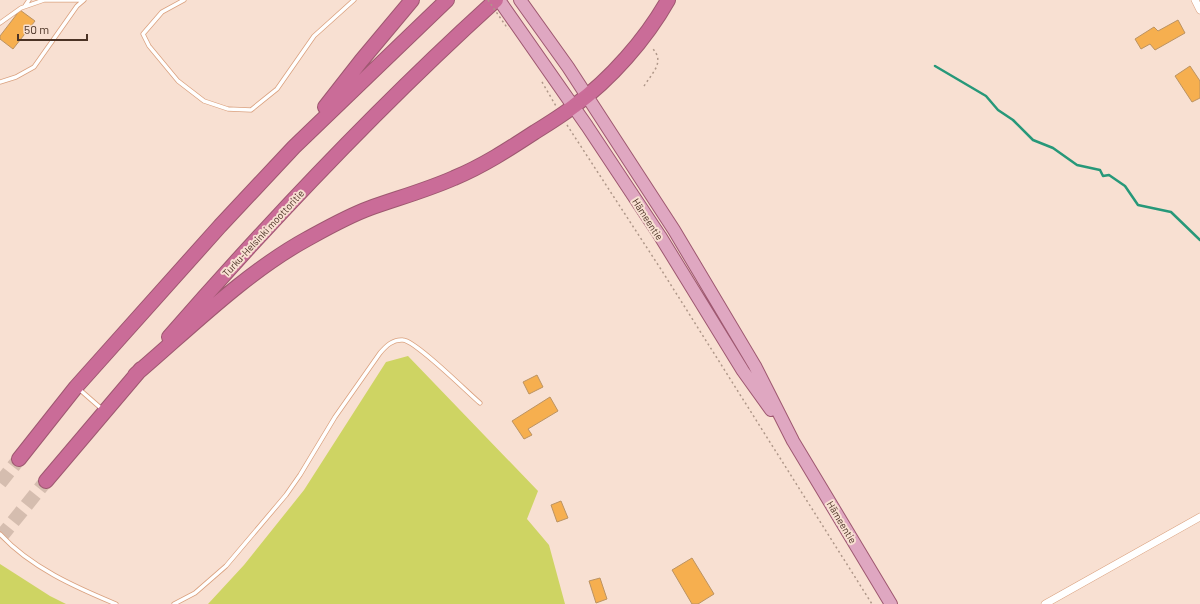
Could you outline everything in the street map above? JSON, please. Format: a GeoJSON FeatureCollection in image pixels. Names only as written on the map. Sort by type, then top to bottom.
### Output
{"type":"FeatureCollection","features":[{"type":"Feature","properties":{"kind":"highway"},"geometry":{"type":"LineString","coordinates":[[294,147],[361,61],[412,0]]}},
{"type":"Feature","properties":{"kind":"highway"},"geometry":{"type":"LineString","coordinates":[[19,459],[76,387],[220,226],[294,147],[447,0]]}},
{"type":"Feature","properties":{"kind":"highway","name":"Turku-Helsinki moottoritie"},"geometry":{"type":"LineString","coordinates":[[46,481],[135,375],[289,203],[385,105],[497,0]]}},
{"type":"Feature","properties":{"kind":"highway"},"geometry":{"type":"LineString","coordinates":[[135,375],[247,279],[290,248],[340,221],[368,209],[435,186],[468,172],[509,150],[574,106],[602,83],[623,61],[649,30],[668,0]]}},
{"type":"Feature","properties":{"kind":"main road","name":"Hämeentie"},"geometry":{"type":"LineString","coordinates":[[497,0],[512,26],[574,106],[660,236],[742,372],[793,441]]}},
{"type":"Feature","properties":{"kind":"main road","name":"Hämeentie"},"geometry":{"type":"LineString","coordinates":[[520,0],[587,96],[678,236],[755,366],[793,441],[891,604]]}},
{"type":"Feature","properties":{"kind":"street"},"geometry":{"type":"LineString","coordinates":[[1195,0],[1200,10]]}},
{"type":"Feature","properties":{"kind":"street"},"geometry":{"type":"LineString","coordinates":[[1045,604],[1200,517]]}},
{"type":"Feature","properties":{"kind":"lane"},"geometry":{"type":"LineString","coordinates":[[25,6],[29,0]]}},
{"type":"Feature","properties":{"kind":"lane"},"geometry":{"type":"LineString","coordinates":[[0,23],[21,8],[44,0],[84,0]]}},
{"type":"Feature","properties":{"kind":"lane"},"geometry":{"type":"LineString","coordinates":[[0,82],[16,77],[34,67],[77,6],[84,0]]}},
{"type":"Feature","properties":{"kind":"lane"},"geometry":{"type":"LineString","coordinates":[[184,0],[162,12],[143,34],[149,46],[178,81],[204,101],[228,109],[251,110],[277,89],[314,36],[354,0]]}},
{"type":"Feature","properties":{"kind":"lane"},"geometry":{"type":"LineString","coordinates":[[174,604],[195,593],[226,566],[286,495],[300,475],[335,417],[386,346],[399,340],[406,340],[410,342],[433,360],[480,403]]}},
{"type":"Feature","properties":{"kind":"lane"},"geometry":{"type":"LineString","coordinates":[[76,387],[104,411]]}},
{"type":"Feature","properties":{"kind":"lane"},"geometry":{"type":"LineString","coordinates":[[0,534],[34,562],[58,577],[116,604]]}},
{"type":"Feature","properties":{"kind":"path"},"geometry":{"type":"LineString","coordinates":[[488,0],[512,26]]}},
{"type":"Feature","properties":{"kind":"path"},"geometry":{"type":"LineString","coordinates":[[644,86],[657,66],[659,59],[656,52],[648,44]]}},
{"type":"Feature","properties":{"kind":"path"},"geometry":{"type":"LineString","coordinates":[[560,115],[664,274],[872,604]]}},
{"type":"Feature","properties":{"kind":"green space"},"geometry":{"type":"Polygon","coordinates":[[[408,356],[538,491],[527,519],[549,545],[565,604],[208,604],[244,565],[304,490],[386,362],[408,356]]]}},
{"type":"Feature","properties":{"kind":"green space"},"geometry":{"type":"Polygon","coordinates":[[[0,564],[50,596],[66,604],[0,604],[0,564]]]}},
{"type":"Feature","properties":{"kind":"building"},"geometry":{"type":"Polygon","coordinates":[[[20,10],[35,21],[13,49],[0,39],[0,36],[20,10]]]}},
{"type":"Feature","properties":{"kind":"building"},"geometry":{"type":"Polygon","coordinates":[[[1178,20],[1185,33],[1155,50],[1150,44],[1141,49],[1135,39],[1154,27],[1158,31],[1178,20]]]}},
{"type":"Feature","properties":{"kind":"building"},"geometry":{"type":"Polygon","coordinates":[[[1190,66],[1200,81],[1200,98],[1192,102],[1175,76],[1190,66]]]}},
{"type":"Feature","properties":{"kind":"building"},"geometry":{"type":"Polygon","coordinates":[[[537,375],[543,387],[529,394],[523,382],[537,375]]]}},
{"type":"Feature","properties":{"kind":"building"},"geometry":{"type":"Polygon","coordinates":[[[550,397],[558,411],[528,429],[532,435],[524,439],[512,421],[550,397]]]}},
{"type":"Feature","properties":{"kind":"building"},"geometry":{"type":"Polygon","coordinates":[[[561,501],[568,518],[557,522],[551,505],[561,501]]]}},
{"type":"Feature","properties":{"kind":"building"},"geometry":{"type":"Polygon","coordinates":[[[692,558],[714,594],[698,604],[692,604],[672,570],[692,558]]]}},
{"type":"Feature","properties":{"kind":"building"},"geometry":{"type":"Polygon","coordinates":[[[600,578],[607,599],[596,603],[589,581],[600,578]]]}},
{"type":"Feature","properties":{"kind":"waterway"},"geometry":{"type":"LineString","coordinates":[[935,66],[986,96],[998,110],[1013,120],[1033,140],[1053,148],[1077,165],[1100,170],[1103,176],[1109,175],[1125,186],[1138,205],[1171,212],[1200,240]]}},
{"type":"Feature","properties":{"kind":"tunnel"},"geometry":{"type":"LineString","coordinates":[[0,483],[19,459]]}},
{"type":"Feature","properties":{"kind":"tunnel"},"geometry":{"type":"LineString","coordinates":[[0,538],[46,481]]}}]}
